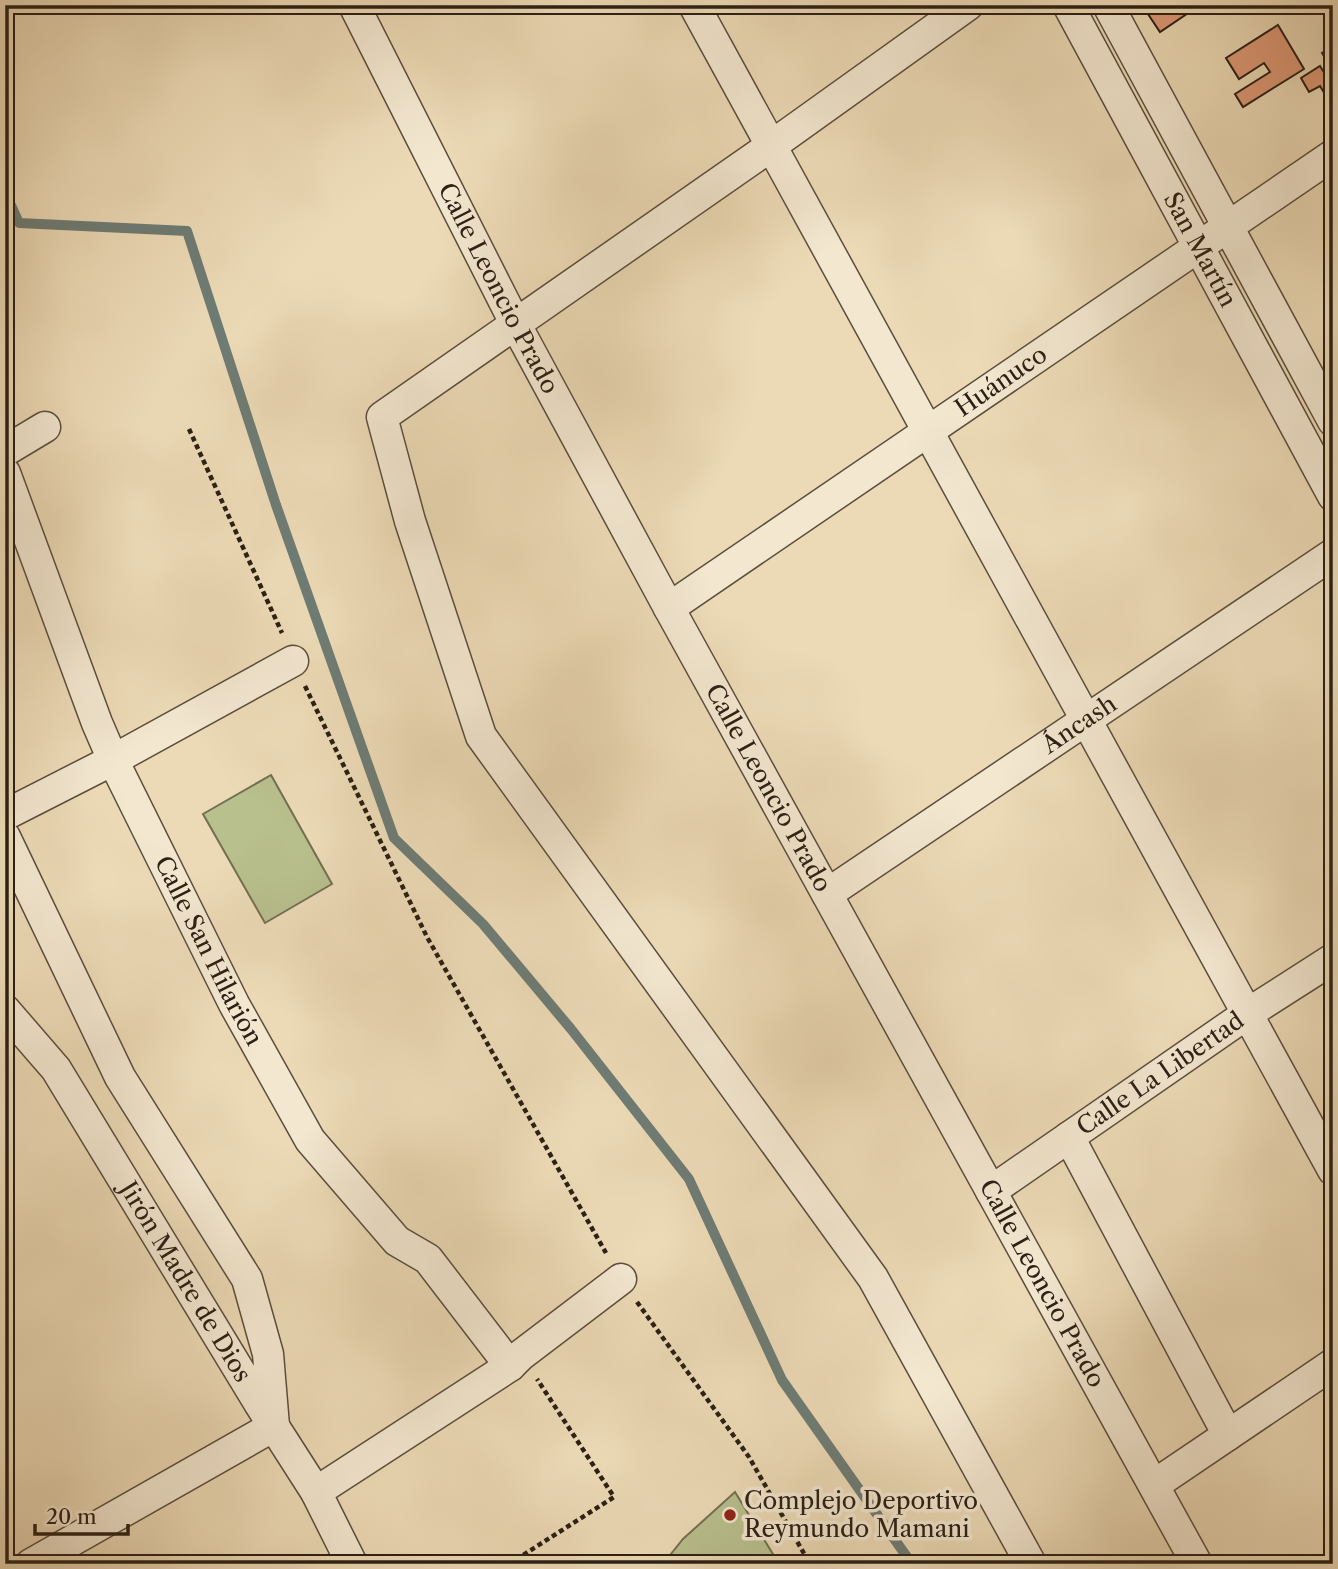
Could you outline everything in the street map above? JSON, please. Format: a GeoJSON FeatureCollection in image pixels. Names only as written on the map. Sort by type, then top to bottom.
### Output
{"type":"FeatureCollection","features":[{"type":"Feature","properties":{"kind":"street"},"geometry":{"type":"LineString","coordinates":[[694,5],[1333,1170]]}},
{"type":"Feature","properties":{"kind":"street"},"geometry":{"type":"LineString","coordinates":[[968,5],[382,417],[410,521],[481,736],[873,1278],[1031,1564]]}},
{"type":"Feature","properties":{"kind":"street","name":"San Martín"},"geometry":{"type":"LineString","coordinates":[[1068,5],[1333,496]]}},
{"type":"Feature","properties":{"kind":"street","name":"San Martín"},"geometry":{"type":"LineString","coordinates":[[1108,5],[1333,421]]}},
{"type":"Feature","properties":{"kind":"street","name":"Calle Leoncio Prado"},"geometry":{"type":"LineString","coordinates":[[356,6],[516,325],[669,608],[1197,1564]]}},
{"type":"Feature","properties":{"kind":"street"},"geometry":{"type":"LineString","coordinates":[[1120,102],[1151,85]]}},
{"type":"Feature","properties":{"kind":"street","name":"Huánuco"},"geometry":{"type":"LineString","coordinates":[[669,608],[1333,155]]}},
{"type":"Feature","properties":{"kind":"street"},"geometry":{"type":"LineString","coordinates":[[5,451],[45,427]]}},
{"type":"Feature","properties":{"kind":"street","name":"Calle San Hilarión"},"geometry":{"type":"LineString","coordinates":[[5,473],[113,760],[234,1004],[310,1140],[397,1241],[428,1259],[516,1360]]}},
{"type":"Feature","properties":{"kind":"street","name":"Áncash"},"geometry":{"type":"LineString","coordinates":[[827,894],[1333,554]]}},
{"type":"Feature","properties":{"kind":"street"},"geometry":{"type":"LineString","coordinates":[[5,815],[113,760],[293,661]]}},
{"type":"Feature","properties":{"kind":"street"},"geometry":{"type":"LineString","coordinates":[[5,837],[120,1077],[247,1279],[268,1354],[274,1426],[31,1564]]}},
{"type":"Feature","properties":{"kind":"street","name":"Calle La Libertad"},"geometry":{"type":"LineString","coordinates":[[992,1191],[1247,1014],[1333,959]]}},
{"type":"Feature","properties":{"kind":"street","name":"Jirón Madre de Dios"},"geometry":{"type":"LineString","coordinates":[[5,1010],[55,1069],[316,1492],[352,1564]]}},
{"type":"Feature","properties":{"kind":"street"},"geometry":{"type":"LineString","coordinates":[[1069,1137],[1228,1435]]}},
{"type":"Feature","properties":{"kind":"street"},"geometry":{"type":"LineString","coordinates":[[316,1492],[516,1360],[621,1279]]}},
{"type":"Feature","properties":{"kind":"street"},"geometry":{"type":"LineString","coordinates":[[1154,1485],[1333,1364]]}},
{"type":"Feature","properties":{"kind":"path"},"geometry":{"type":"LineString","coordinates":[[189,429],[293,661],[427,937],[621,1279],[750,1457],[810,1564]]}},
{"type":"Feature","properties":{"kind":"path"},"geometry":{"type":"LineString","coordinates":[[509,1564],[614,1497],[516,1360]]}},
{"type":"Feature","properties":{"kind":"green space"},"geometry":{"type":"Polygon","coordinates":[[[271,775],[332,884],[265,923],[203,814],[271,775]]]}},
{"type":"Feature","properties":{"kind":"green space","name":"Complejo Deportivo Reymundo Mamani"},"geometry":{"type":"Polygon","coordinates":[[[735,1492],[779,1564],[663,1564],[683,1539],[735,1492]]]}},
{"type":"Feature","properties":{"kind":"building"},"geometry":{"type":"Polygon","coordinates":[[[1142,5],[1200,5],[1160,32],[1142,5]]]}},
{"type":"Feature","properties":{"kind":"building"},"geometry":{"type":"Polygon","coordinates":[[[1278,25],[1304,69],[1243,107],[1235,94],[1270,72],[1264,63],[1239,79],[1226,58],[1278,25]]]}},
{"type":"Feature","properties":{"kind":"building"},"geometry":{"type":"Polygon","coordinates":[[[1333,47],[1333,72],[1322,53],[1333,47]]]}},
{"type":"Feature","properties":{"kind":"building"},"geometry":{"type":"Polygon","coordinates":[[[1320,66],[1333,87],[1332,106],[1320,86],[1309,92],[1301,78],[1320,66]]]}},
{"type":"Feature","properties":{"kind":"waterway"},"geometry":{"type":"LineString","coordinates":[[5,192],[19,223],[187,231],[276,505],[394,838],[483,924],[571,1029],[689,1179],[782,1380],[912,1564]]}},
{"type":"Feature","properties":{"kind":"place","name":"Complejo Deportivo Reymundo Mamani"},"geometry":{"type":"Point","coordinates":[730,1515]}}]}
